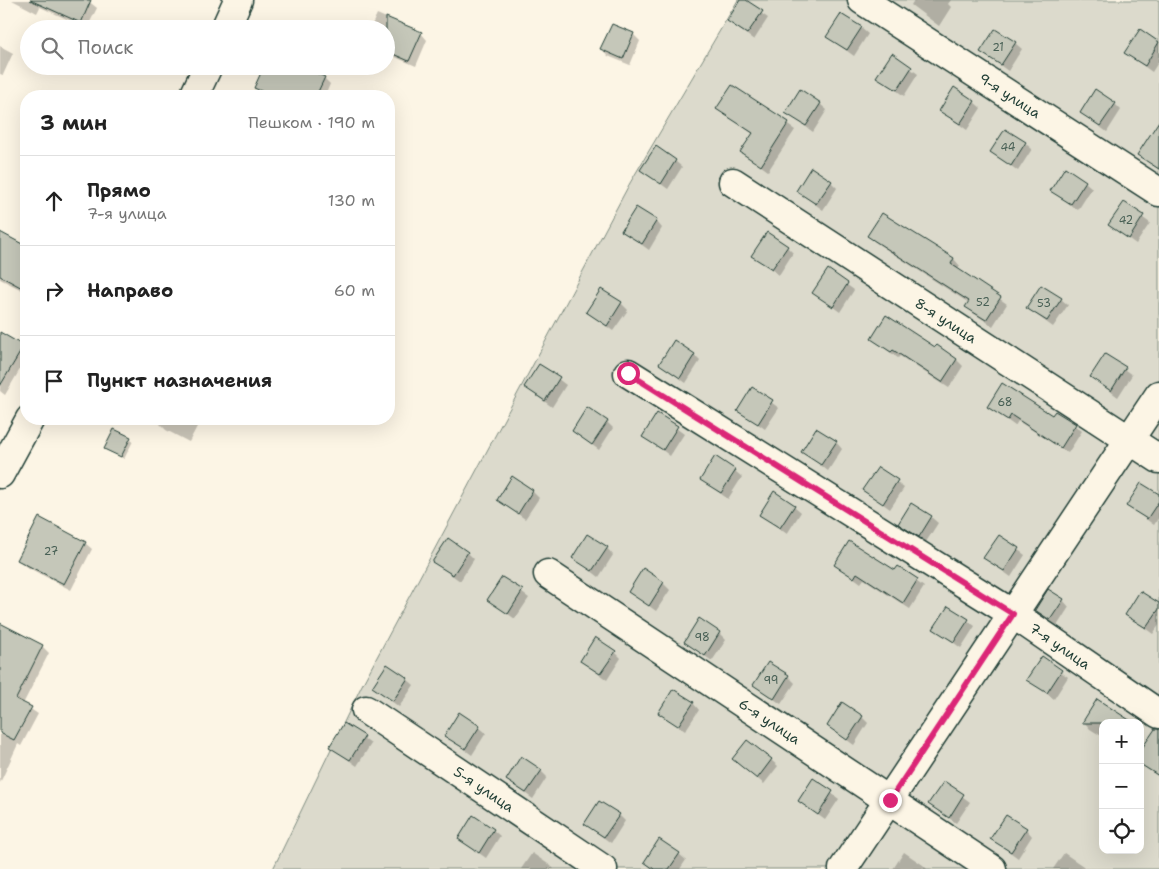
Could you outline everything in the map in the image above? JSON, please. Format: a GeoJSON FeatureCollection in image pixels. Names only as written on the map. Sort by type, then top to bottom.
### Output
{"type":"FeatureCollection","features":[{"type":"Feature","properties":{"kind":"street"},"geometry":{"type":"LineString","coordinates":[[229,20],[238,0]]}},
{"type":"Feature","properties":{"kind":"street","name":"9-я улица"},"geometry":{"type":"LineString","coordinates":[[862,0],[894,9],[1159,192]]}},
{"type":"Feature","properties":{"kind":"street"},"geometry":{"type":"LineString","coordinates":[[197,90],[204,75]]}},
{"type":"Feature","properties":{"kind":"street","name":"8-я улица"},"geometry":{"type":"LineString","coordinates":[[734,182],[1159,459]]}},
{"type":"Feature","properties":{"kind":"street","name":"7-я улица"},"geometry":{"type":"LineString","coordinates":[[628,373],[1013,614],[1159,714]]}},
{"type":"Feature","properties":{"kind":"street"},"geometry":{"type":"LineString","coordinates":[[843,869],[1159,395]]}},
{"type":"Feature","properties":{"kind":"street"},"geometry":{"type":"LineString","coordinates":[[4,457],[26,425]]}},
{"type":"Feature","properties":{"kind":"street","name":"6-я улица"},"geometry":{"type":"LineString","coordinates":[[548,574],[992,869]]}},
{"type":"Feature","properties":{"kind":"street","name":"5-я улица"},"geometry":{"type":"LineString","coordinates":[[366,710],[603,869]]}},
{"type":"Feature","properties":{"kind":"shaded area"},"geometry":{"type":"Polygon","coordinates":[[[738,0],[1159,0],[1159,869],[273,869],[361,687],[630,183],[738,0]]]}},
{"type":"Feature","properties":{"kind":"building"},"geometry":{"type":"Polygon","coordinates":[[[30,0],[91,0],[82,20],[74,20],[30,0]]]}},
{"type":"Feature","properties":{"kind":"building"},"geometry":{"type":"Polygon","coordinates":[[[740,0],[746,0],[763,11],[747,34],[727,21],[740,0]]]}},
{"type":"Feature","properties":{"kind":"building"},"geometry":{"type":"Polygon","coordinates":[[[841,14],[862,27],[847,50],[826,37],[841,14]]]}},
{"type":"Feature","properties":{"kind":"building"},"geometry":{"type":"Polygon","coordinates":[[[395,21],[422,32],[409,61],[395,55],[395,21]]]}},
{"type":"Feature","properties":{"kind":"building"},"geometry":{"type":"Polygon","coordinates":[[[612,24],[634,33],[623,59],[600,49],[612,24]]]}},
{"type":"Feature","properties":{"kind":"building"},"geometry":{"type":"Polygon","coordinates":[[[995,29],[1016,42],[1001,65],[980,52],[995,29]]]}},
{"type":"Feature","properties":{"kind":"building"},"geometry":{"type":"Polygon","coordinates":[[[1140,29],[1159,42],[1145,66],[1124,53],[1140,29]]]}},
{"type":"Feature","properties":{"kind":"building"},"geometry":{"type":"Polygon","coordinates":[[[892,53],[912,67],[897,90],[876,77],[892,53]]]}},
{"type":"Feature","properties":{"kind":"building"},"geometry":{"type":"Polygon","coordinates":[[[260,75],[321,75],[325,77],[319,90],[259,90],[254,88],[260,75]]]}},
{"type":"Feature","properties":{"kind":"building"},"geometry":{"type":"Polygon","coordinates":[[[732,85],[789,122],[761,166],[740,152],[753,133],[716,109],[732,85]]]}},
{"type":"Feature","properties":{"kind":"building"},"geometry":{"type":"Polygon","coordinates":[[[954,87],[975,101],[960,124],[939,111],[954,87]]]}},
{"type":"Feature","properties":{"kind":"building"},"geometry":{"type":"Polygon","coordinates":[[[800,89],[821,103],[806,126],[785,113],[800,89]]]}},
{"type":"Feature","properties":{"kind":"building"},"geometry":{"type":"Polygon","coordinates":[[[1095,89],[1116,103],[1100,126],[1080,113],[1095,89]]]}},
{"type":"Feature","properties":{"kind":"building"},"geometry":{"type":"Polygon","coordinates":[[[1159,121],[1159,169],[1137,155],[1159,121]]]}},
{"type":"Feature","properties":{"kind":"building"},"geometry":{"type":"Polygon","coordinates":[[[1005,129],[1026,142],[1011,166],[990,152],[1005,129]]]}},
{"type":"Feature","properties":{"kind":"building"},"geometry":{"type":"Polygon","coordinates":[[[656,146],[676,160],[661,184],[640,170],[656,146]]]}},
{"type":"Feature","properties":{"kind":"building"},"geometry":{"type":"Polygon","coordinates":[[[811,167],[832,181],[816,204],[796,191],[811,167]]]}},
{"type":"Feature","properties":{"kind":"building"},"geometry":{"type":"Polygon","coordinates":[[[1065,167],[1086,181],[1071,204],[1050,191],[1065,167]]]}},
{"type":"Feature","properties":{"kind":"building"},"geometry":{"type":"Polygon","coordinates":[[[1124,202],[1144,215],[1129,239],[1108,225],[1124,202]]]}},
{"type":"Feature","properties":{"kind":"building"},"geometry":{"type":"Polygon","coordinates":[[[636,207],[657,220],[642,244],[621,231],[636,207]]]}},
{"type":"Feature","properties":{"kind":"building"},"geometry":{"type":"Polygon","coordinates":[[[882,213],[954,258],[951,264],[1001,297],[986,320],[965,307],[969,301],[867,236],[882,213]]]}},
{"type":"Feature","properties":{"kind":"building"},"geometry":{"type":"Polygon","coordinates":[[[0,232],[20,243],[20,287],[0,276],[0,232]]]}},
{"type":"Feature","properties":{"kind":"building"},"geometry":{"type":"Polygon","coordinates":[[[767,232],[788,246],[772,269],[751,256],[767,232]]]}},
{"type":"Feature","properties":{"kind":"building"},"geometry":{"type":"Polygon","coordinates":[[[828,269],[848,283],[833,307],[812,293],[828,269]]]}},
{"type":"Feature","properties":{"kind":"building"},"geometry":{"type":"Polygon","coordinates":[[[1041,285],[1062,298],[1047,321],[1026,308],[1041,285]]]}},
{"type":"Feature","properties":{"kind":"building"},"geometry":{"type":"Polygon","coordinates":[[[601,289],[622,302],[607,326],[586,312],[601,289]]]}},
{"type":"Feature","properties":{"kind":"building"},"geometry":{"type":"Polygon","coordinates":[[[886,315],[957,359],[942,382],[893,350],[891,352],[871,339],[886,315]]]}},
{"type":"Feature","properties":{"kind":"building"},"geometry":{"type":"Polygon","coordinates":[[[0,332],[20,344],[20,353],[0,386],[0,332]]]}},
{"type":"Feature","properties":{"kind":"building"},"geometry":{"type":"Polygon","coordinates":[[[674,340],[695,354],[680,378],[659,364],[674,340]]]}},
{"type":"Feature","properties":{"kind":"building"},"geometry":{"type":"Polygon","coordinates":[[[1105,354],[1126,367],[1111,391],[1090,377],[1105,354]]]}},
{"type":"Feature","properties":{"kind":"building"},"geometry":{"type":"Polygon","coordinates":[[[539,364],[560,377],[545,401],[524,387],[539,364]]]}},
{"type":"Feature","properties":{"kind":"building"},"geometry":{"type":"Polygon","coordinates":[[[1002,383],[1052,415],[1055,411],[1076,424],[1061,448],[1011,415],[1008,420],[987,407],[1002,383]]]}},
{"type":"Feature","properties":{"kind":"building"},"geometry":{"type":"Polygon","coordinates":[[[752,387],[773,400],[758,424],[737,411],[752,387]]]}},
{"type":"Feature","properties":{"kind":"building"},"geometry":{"type":"Polygon","coordinates":[[[587,407],[608,421],[592,445],[572,431],[587,407]]]}},
{"type":"Feature","properties":{"kind":"building"},"geometry":{"type":"Polygon","coordinates":[[[657,413],[678,426],[663,450],[642,437],[657,413]]]}},
{"type":"Feature","properties":{"kind":"building"},"geometry":{"type":"Polygon","coordinates":[[[816,428],[837,441],[821,465],[801,452],[816,428]]]}},
{"type":"Feature","properties":{"kind":"building"},"geometry":{"type":"Polygon","coordinates":[[[114,429],[131,437],[121,457],[104,449],[114,429]]]}},
{"type":"Feature","properties":{"kind":"building"},"geometry":{"type":"Polygon","coordinates":[[[715,456],[736,470],[721,493],[700,480],[715,456]]]}},
{"type":"Feature","properties":{"kind":"building"},"geometry":{"type":"Polygon","coordinates":[[[878,467],[898,480],[883,504],[862,490],[878,467]]]}},
{"type":"Feature","properties":{"kind":"building"},"geometry":{"type":"Polygon","coordinates":[[[512,476],[533,490],[518,514],[497,500],[512,476]]]}},
{"type":"Feature","properties":{"kind":"building"},"geometry":{"type":"Polygon","coordinates":[[[1141,483],[1159,494],[1159,501],[1147,519],[1126,506],[1141,483]]]}},
{"type":"Feature","properties":{"kind":"building"},"geometry":{"type":"Polygon","coordinates":[[[774,491],[795,505],[780,528],[759,515],[774,491]]]}},
{"type":"Feature","properties":{"kind":"building"},"geometry":{"type":"Polygon","coordinates":[[[911,503],[932,516],[919,537],[898,524],[911,503]]]}},
{"type":"Feature","properties":{"kind":"building"},"geometry":{"type":"Polygon","coordinates":[[[39,517],[86,542],[64,584],[17,560],[39,517]]]}},
{"type":"Feature","properties":{"kind":"building"},"geometry":{"type":"Polygon","coordinates":[[[587,534],[608,547],[592,571],[572,558],[587,534]]]}},
{"type":"Feature","properties":{"kind":"building"},"geometry":{"type":"Polygon","coordinates":[[[999,535],[1019,548],[1004,571],[983,558],[999,535]]]}},
{"type":"Feature","properties":{"kind":"building"},"geometry":{"type":"Polygon","coordinates":[[[448,538],[468,552],[453,575],[432,562],[448,538]]]}},
{"type":"Feature","properties":{"kind":"building"},"geometry":{"type":"Polygon","coordinates":[[[849,541],[895,570],[898,566],[918,579],[903,603],[857,573],[854,578],[834,565],[849,541]]]}},
{"type":"Feature","properties":{"kind":"building"},"geometry":{"type":"Polygon","coordinates":[[[643,568],[664,582],[649,606],[628,592],[643,568]]]}},
{"type":"Feature","properties":{"kind":"building"},"geometry":{"type":"Polygon","coordinates":[[[502,577],[523,590],[508,614],[487,600],[502,577]]]}},
{"type":"Feature","properties":{"kind":"building"},"geometry":{"type":"Polygon","coordinates":[[[1048,589],[1064,599],[1050,620],[1035,610],[1048,589]]]}},
{"type":"Feature","properties":{"kind":"building"},"geometry":{"type":"Polygon","coordinates":[[[1140,591],[1159,603],[1159,609],[1146,628],[1125,615],[1140,591]]]}},
{"type":"Feature","properties":{"kind":"building"},"geometry":{"type":"Polygon","coordinates":[[[948,606],[969,619],[954,642],[933,629],[948,606]]]}},
{"type":"Feature","properties":{"kind":"building"},"geometry":{"type":"Polygon","coordinates":[[[699,618],[720,632],[705,656],[684,642],[699,618]]]}},
{"type":"Feature","properties":{"kind":"building"},"geometry":{"type":"Polygon","coordinates":[[[0,623],[43,645],[16,699],[32,707],[14,740],[0,733],[0,623]]]}},
{"type":"Feature","properties":{"kind":"building"},"geometry":{"type":"Polygon","coordinates":[[[595,637],[616,651],[600,674],[580,661],[595,637]]]}},
{"type":"Feature","properties":{"kind":"building"},"geometry":{"type":"Polygon","coordinates":[[[1042,656],[1062,670],[1047,693],[1026,680],[1042,656]]]}},
{"type":"Feature","properties":{"kind":"building"},"geometry":{"type":"Polygon","coordinates":[[[768,662],[789,675],[774,699],[753,685],[768,662]]]}},
{"type":"Feature","properties":{"kind":"building"},"geometry":{"type":"Polygon","coordinates":[[[387,664],[408,678],[393,701],[372,687],[387,664]]]}},
{"type":"Feature","properties":{"kind":"building"},"geometry":{"type":"Polygon","coordinates":[[[673,689],[694,702],[678,726],[658,713],[673,689]]]}},
{"type":"Feature","properties":{"kind":"building"},"geometry":{"type":"Polygon","coordinates":[[[1097,699],[1128,719],[1099,719],[1099,723],[1082,723],[1097,699]]]}},
{"type":"Feature","properties":{"kind":"building"},"geometry":{"type":"Polygon","coordinates":[[[842,702],[863,716],[847,740],[827,726],[842,702]]]}},
{"type":"Feature","properties":{"kind":"building"},"geometry":{"type":"Polygon","coordinates":[[[459,712],[480,726],[465,749],[444,736],[459,712]]]}},
{"type":"Feature","properties":{"kind":"building"},"geometry":{"type":"Polygon","coordinates":[[[344,723],[365,736],[350,760],[329,747],[344,723]]]}},
{"type":"Feature","properties":{"kind":"building"},"geometry":{"type":"Polygon","coordinates":[[[1155,729],[1159,729],[1159,776],[1144,767],[1144,745],[1155,729]]]}},
{"type":"Feature","properties":{"kind":"building"},"geometry":{"type":"Polygon","coordinates":[[[747,740],[772,759],[757,779],[732,759],[747,740]]]}},
{"type":"Feature","properties":{"kind":"building"},"geometry":{"type":"Polygon","coordinates":[[[521,756],[542,770],[526,793],[506,780],[521,756]]]}},
{"type":"Feature","properties":{"kind":"building"},"geometry":{"type":"Polygon","coordinates":[[[813,778],[833,791],[818,815],[798,801],[813,778]]]}},
{"type":"Feature","properties":{"kind":"building"},"geometry":{"type":"Polygon","coordinates":[[[944,781],[964,794],[949,818],[928,804],[944,781]]]}},
{"type":"Feature","properties":{"kind":"building"},"geometry":{"type":"Polygon","coordinates":[[[599,801],[620,814],[604,837],[584,824],[599,801]]]}},
{"type":"Feature","properties":{"kind":"building"},"geometry":{"type":"Polygon","coordinates":[[[473,815],[494,829],[479,853],[458,839],[473,815]]]}},
{"type":"Feature","properties":{"kind":"building"},"geometry":{"type":"Polygon","coordinates":[[[1006,815],[1027,828],[1011,852],[990,839],[1006,815]]]}},
{"type":"Feature","properties":{"kind":"building"},"geometry":{"type":"Polygon","coordinates":[[[659,839],[680,853],[669,869],[654,869],[644,862],[659,839]]]}},
{"type":"Feature","properties":{"kind":"route"},"geometry":{"type":"LineString","coordinates":[[628,373],[1013,614],[890,800]]}}]}
